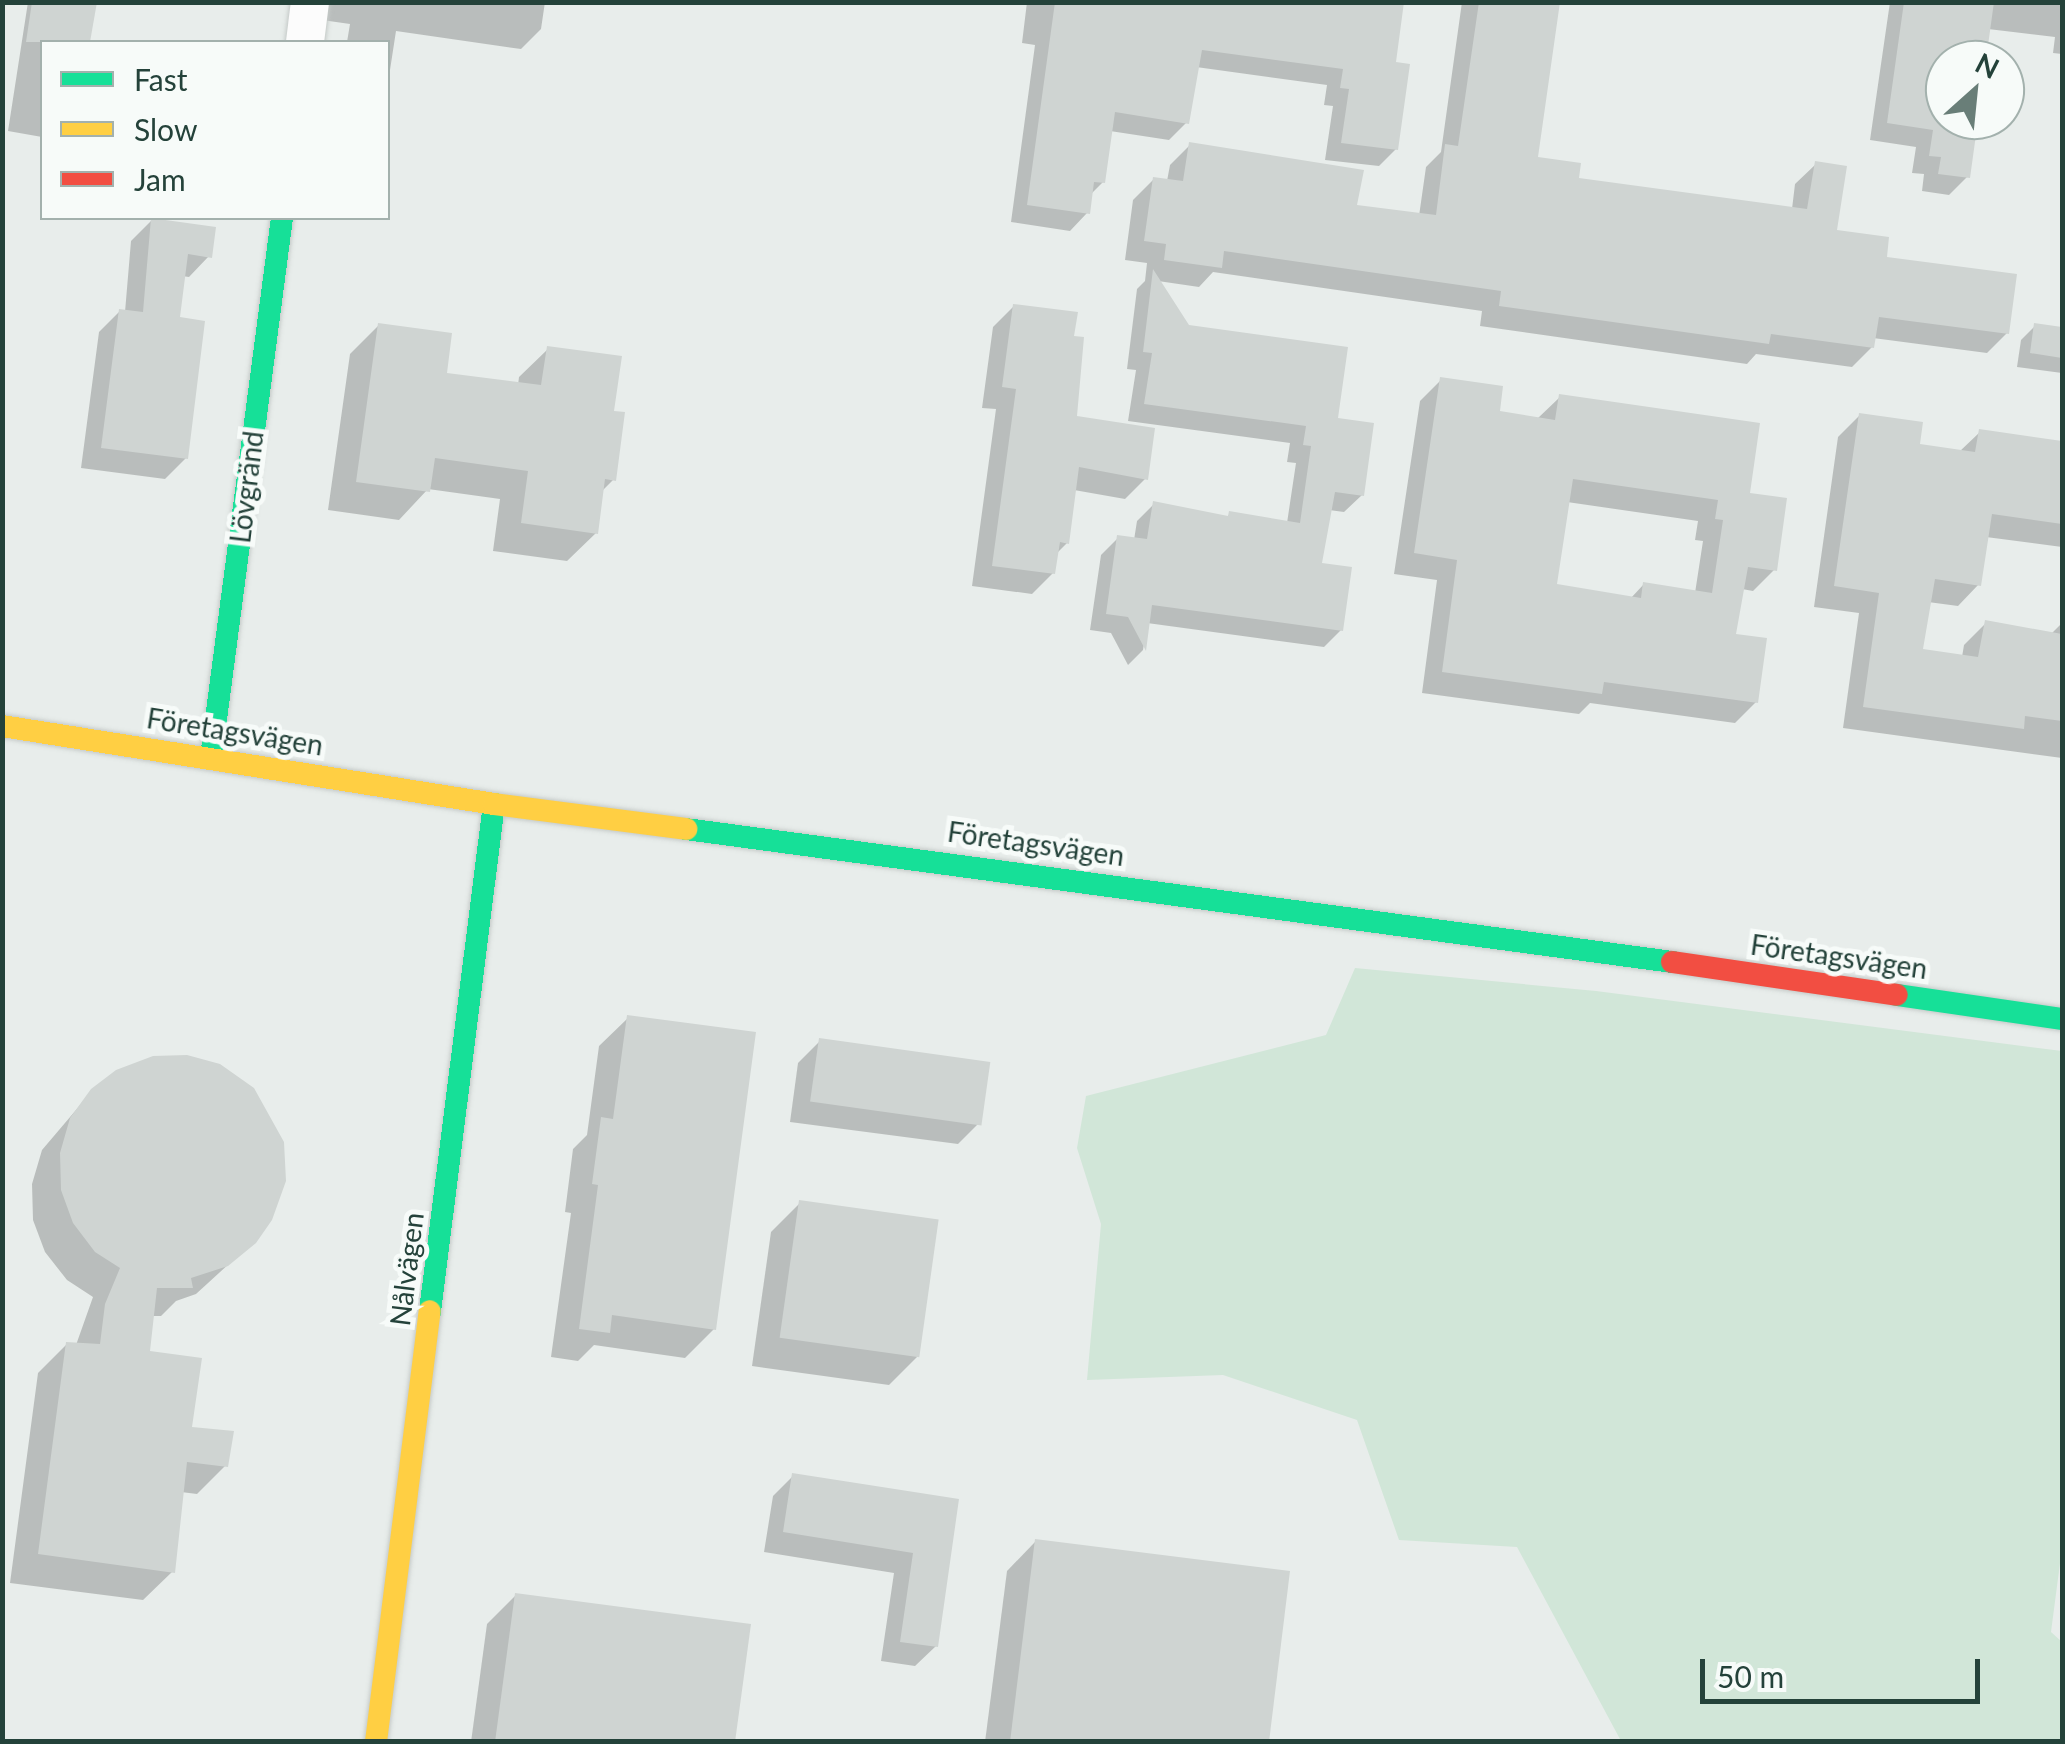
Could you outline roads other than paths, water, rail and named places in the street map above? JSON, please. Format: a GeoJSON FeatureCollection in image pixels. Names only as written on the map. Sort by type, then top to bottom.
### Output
{"type":"FeatureCollection","features":[{"type":"Feature","properties":{"kind":"street"},"geometry":{"type":"LineString","coordinates":[[304,40],[310,2]]}},
{"type":"Feature","properties":{"kind":"street","name":"Lövgränd"},"geometry":{"type":"LineString","coordinates":[[211,757],[282,220]]}},
{"type":"Feature","properties":{"kind":"street","name":"Företagsvägen"},"geometry":{"type":"LineString","coordinates":[[2,726],[494,804],[1364,917],[2062,1019]]}},
{"type":"Feature","properties":{"kind":"street","name":"Nålvägen"},"geometry":{"type":"LineString","coordinates":[[376,1742],[494,804]]}}]}
